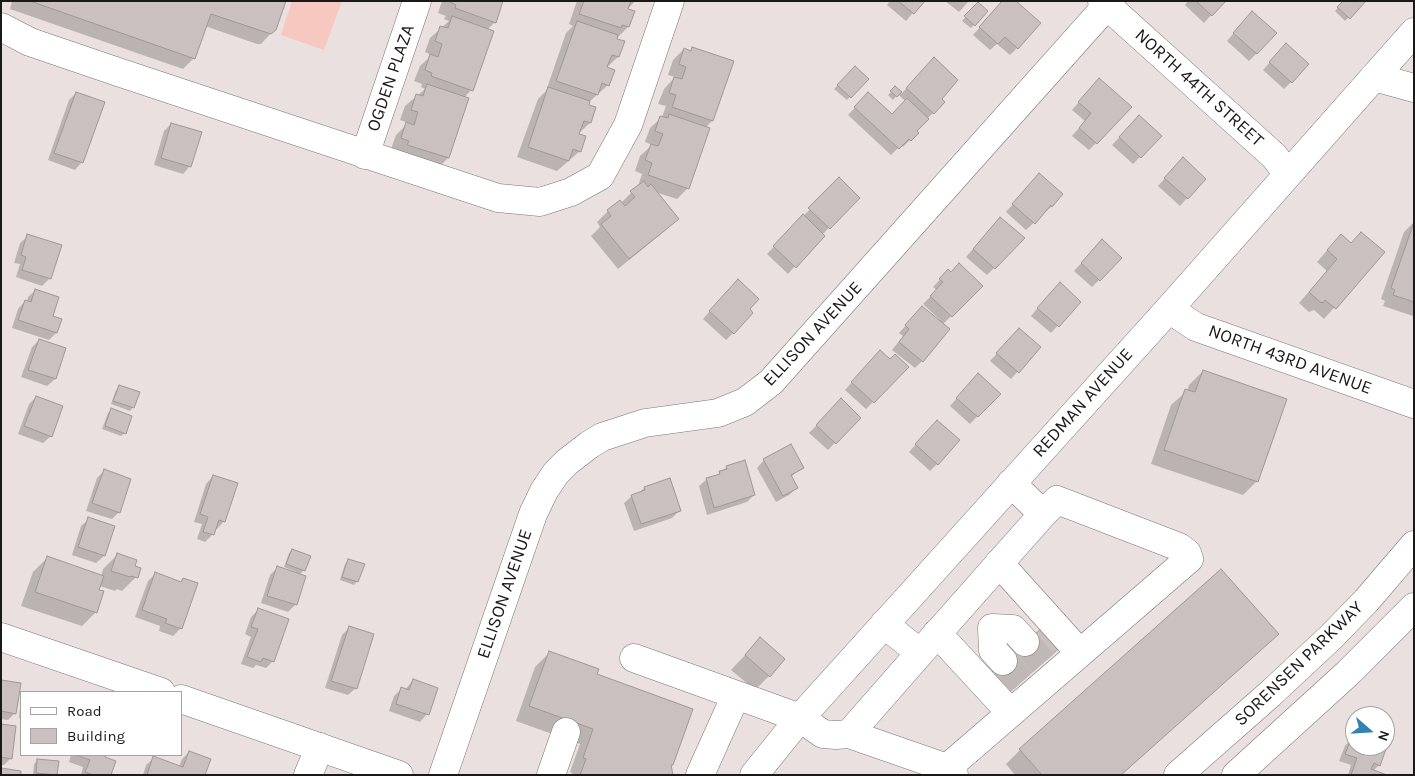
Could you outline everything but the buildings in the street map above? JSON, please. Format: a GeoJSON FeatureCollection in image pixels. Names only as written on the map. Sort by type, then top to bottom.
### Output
{"type":"FeatureCollection","features":[{"type":"Feature","properties":{"kind":"street","name":"OGDEN PLAZA"},"geometry":{"type":"LineString","coordinates":[[365,155],[417,1]]}},
{"type":"Feature","properties":{"kind":"street"},"geometry":{"type":"LineString","coordinates":[[1,27],[30,42],[365,155],[498,198],[540,202],[571,192],[600,176],[628,125],[670,1]]}},
{"type":"Feature","properties":{"kind":"street","name":"NORTH 44TH STREET"},"geometry":{"type":"LineString","coordinates":[[1107,3],[1274,156],[1287,173]]}},
{"type":"Feature","properties":{"kind":"street","name":"ELLISON AVENUE"},"geometry":{"type":"LineString","coordinates":[[443,775],[533,514],[544,491],[556,473],[567,462],[602,437],[645,423],[718,413],[745,402],[771,382],[1107,3]]}},
{"type":"Feature","properties":{"kind":"street","name":"REDMAN AVENUE"},"geometry":{"type":"LineString","coordinates":[[754,775],[800,718],[1169,309],[1287,173],[1414,32]]}},
{"type":"Feature","properties":{"kind":"street"},"geometry":{"type":"LineString","coordinates":[[1374,77],[1414,88]]}},
{"type":"Feature","properties":{"kind":"street","name":"NORTH 43RD AVENUE"},"geometry":{"type":"LineString","coordinates":[[1169,309],[1196,326],[1414,404]]}},
{"type":"Feature","properties":{"kind":"street"},"geometry":{"type":"LineString","coordinates":[[1011,482],[1042,514]]}},
{"type":"Feature","properties":{"kind":"street"},"geometry":{"type":"LineString","coordinates":[[634,658],[800,718],[824,734],[836,736],[849,734],[950,771],[1011,713],[1028,688],[1049,669],[1080,653],[1189,559],[1187,553],[1179,547],[1057,500],[1042,514],[849,734]]}},
{"type":"Feature","properties":{"kind":"street","name":"SORENSEN PARKWAY"},"geometry":{"type":"LineString","coordinates":[[1178,775],[1331,637],[1366,601],[1414,545]]}},
{"type":"Feature","properties":{"kind":"street"},"geometry":{"type":"LineString","coordinates":[[999,564],[1080,653]]}},
{"type":"Feature","properties":{"kind":"street"},"geometry":{"type":"LineString","coordinates":[[968,599],[992,628],[993,650],[1004,661]]}},
{"type":"Feature","properties":{"kind":"street"},"geometry":{"type":"LineString","coordinates":[[1236,775],[1348,673],[1414,607]]}},
{"type":"Feature","properties":{"kind":"street"},"geometry":{"type":"LineString","coordinates":[[884,624],[929,643],[1011,713]]}},
{"type":"Feature","properties":{"kind":"street"},"geometry":{"type":"LineString","coordinates":[[992,628],[1013,629],[1025,642]]}},
{"type":"Feature","properties":{"kind":"street"},"geometry":{"type":"LineString","coordinates":[[1,637],[158,691]]}},
{"type":"Feature","properties":{"kind":"street"},"geometry":{"type":"LineString","coordinates":[[700,775],[736,695]]}},
{"type":"Feature","properties":{"kind":"street"},"geometry":{"type":"LineString","coordinates":[[182,699],[399,775]]}},
{"type":"Feature","properties":{"kind":"street"},"geometry":{"type":"LineString","coordinates":[[551,775],[566,732]]}},
{"type":"Feature","properties":{"kind":"street"},"geometry":{"type":"LineString","coordinates":[[308,775],[320,747]]}},
{"type":"Feature","properties":{"kind":"shaded area"},"geometry":{"type":"Polygon","coordinates":[[[292,1],[342,1],[324,50],[281,35],[292,1]]]}},
{"type":"Feature","properties":{"kind":"tunnel"},"geometry":{"type":"LineString","coordinates":[[1025,642],[1044,664]]}},
{"type":"Feature","properties":{"kind":"tunnel"},"geometry":{"type":"LineString","coordinates":[[1003,661],[1023,683]]}}]}
